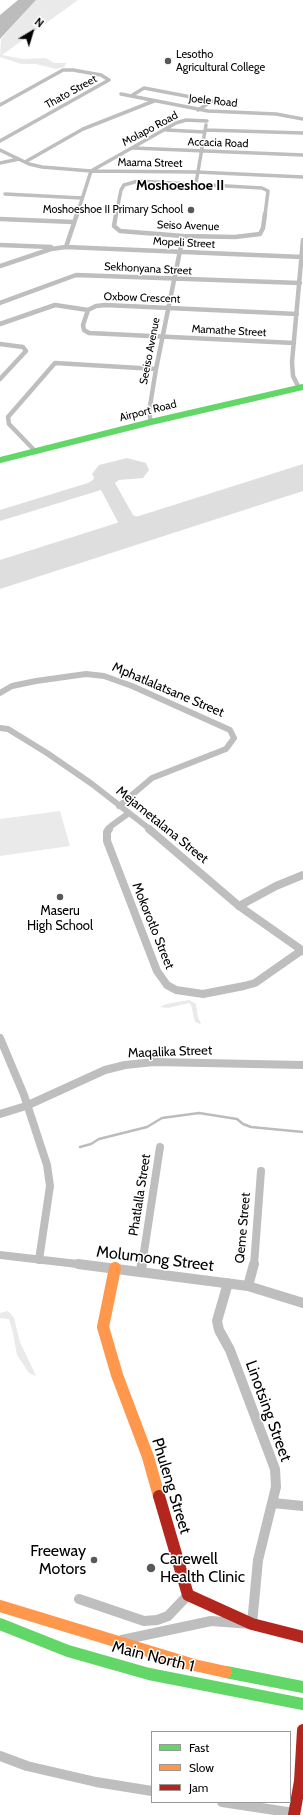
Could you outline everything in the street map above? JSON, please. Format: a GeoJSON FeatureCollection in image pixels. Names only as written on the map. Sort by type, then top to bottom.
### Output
{"type":"FeatureCollection","features":[{"type":"Feature","properties":{"kind":"main road","name":"Airport Road"},"geometry":{"type":"LineString","coordinates":[[0,460],[151,422],[301,388]]}},
{"type":"Feature","properties":{"kind":"main road","name":"Phuleng Street"},"geometry":{"type":"LineString","coordinates":[[115,1268],[103,1327],[117,1375],[148,1457],[188,1595]]}},
{"type":"Feature","properties":{"kind":"main road"},"geometry":{"type":"LineString","coordinates":[[188,1595],[252,1624],[303,1637]]}},
{"type":"Feature","properties":{"kind":"main road","name":"Main North 1"},"geometry":{"type":"LineString","coordinates":[[0,1606],[194,1665],[303,1687]]}},
{"type":"Feature","properties":{"kind":"main road","name":"Main North 1"},"geometry":{"type":"LineString","coordinates":[[0,1624],[68,1651],[149,1674],[303,1704]]}},
{"type":"Feature","properties":{"kind":"main road"},"geometry":{"type":"LineString","coordinates":[[294,1814],[300,1780],[303,1730]]}},
{"type":"Feature","properties":{"kind":"street","name":"Thato Street"},"geometry":{"type":"LineString","coordinates":[[0,105],[63,70],[73,70],[101,75],[109,80],[0,141]]}},
{"type":"Feature","properties":{"kind":"street"},"geometry":{"type":"LineString","coordinates":[[131,96],[144,88],[212,101],[198,110]]}},
{"type":"Feature","properties":{"kind":"street","name":"Joele Road"},"geometry":{"type":"LineString","coordinates":[[121,94],[198,110],[276,114],[303,119]]}},
{"type":"Feature","properties":{"kind":"street"},"geometry":{"type":"LineString","coordinates":[[25,162],[84,129],[154,101]]}},
{"type":"Feature","properties":{"kind":"street"},"geometry":{"type":"LineString","coordinates":[[196,183],[196,172],[202,152],[208,111]]}},
{"type":"Feature","properties":{"kind":"street","name":"Molapo Road"},"geometry":{"type":"LineString","coordinates":[[91,170],[186,120],[207,121]]}},
{"type":"Feature","properties":{"kind":"street"},"geometry":{"type":"LineString","coordinates":[[165,130],[303,133]]}},
{"type":"Feature","properties":{"kind":"street","name":"Accacia Road"},"geometry":{"type":"LineString","coordinates":[[133,148],[303,155]]}},
{"type":"Feature","properties":{"kind":"street","name":"Maama Street"},"geometry":{"type":"LineString","coordinates":[[0,150],[25,162],[42,167],[303,177]]}},
{"type":"Feature","properties":{"kind":"street"},"geometry":{"type":"LineString","coordinates":[[0,163],[19,159]]}},
{"type":"Feature","properties":{"kind":"street"},"geometry":{"type":"LineString","coordinates":[[66,247],[91,170]]}},
{"type":"Feature","properties":{"kind":"street","name":"Seiso Avenue"},"geometry":{"type":"LineString","coordinates":[[138,181],[196,183],[250,186],[268,191],[263,228],[260,234],[251,236],[183,236],[129,232],[116,229],[114,226],[121,190],[124,185],[138,181]]}},
{"type":"Feature","properties":{"kind":"street"},"geometry":{"type":"LineString","coordinates":[[5,194],[82,198]]}},
{"type":"Feature","properties":{"kind":"street"},"geometry":{"type":"LineString","coordinates":[[0,219],[74,222]]}},
{"type":"Feature","properties":{"kind":"street","name":"Seeiso Avenue"},"geometry":{"type":"LineString","coordinates":[[151,422],[149,412],[156,369],[173,280],[181,252],[183,236]]}},
{"type":"Feature","properties":{"kind":"street"},"geometry":{"type":"LineString","coordinates":[[301,388],[293,376],[294,343],[303,240]]}},
{"type":"Feature","properties":{"kind":"street"},"geometry":{"type":"LineString","coordinates":[[0,245],[55,248]]}},
{"type":"Feature","properties":{"kind":"street","name":"Mopeli Street"},"geometry":{"type":"LineString","coordinates":[[55,248],[66,247],[302,258]]}},
{"type":"Feature","properties":{"kind":"street"},"geometry":{"type":"LineString","coordinates":[[0,266],[55,248]]}},
{"type":"Feature","properties":{"kind":"street","name":"Sekhonyana Street"},"geometry":{"type":"LineString","coordinates":[[0,303],[76,275],[173,280],[300,283]]}},
{"type":"Feature","properties":{"kind":"street"},"geometry":{"type":"LineString","coordinates":[[0,324],[55,305],[88,310]]}},
{"type":"Feature","properties":{"kind":"street","name":"Oxbow Crescent"},"geometry":{"type":"LineString","coordinates":[[162,337],[89,333],[84,330],[83,325],[88,310],[96,306],[105,305],[297,314]]}},
{"type":"Feature","properties":{"kind":"street","name":"Mamathe Street"},"geometry":{"type":"LineString","coordinates":[[162,337],[294,343]]}},
{"type":"Feature","properties":{"kind":"street"},"geometry":{"type":"LineString","coordinates":[[0,344],[23,347],[26,351],[0,379]]}},
{"type":"Feature","properties":{"kind":"street"},"geometry":{"type":"LineString","coordinates":[[36,452],[9,424],[8,417],[55,363],[156,369]]}},
{"type":"Feature","properties":{"kind":"street","name":"Mphatlalatsane Street"},"geometry":{"type":"LineString","coordinates":[[0,693],[12,686],[36,680],[86,674],[104,676],[132,686],[230,730],[234,738],[232,744],[226,749],[177,766],[152,778],[119,806]]}},
{"type":"Feature","properties":{"kind":"street","name":"Mejametalana Street"},"geometry":{"type":"LineString","coordinates":[[0,728],[8,729],[65,765],[130,813],[193,864],[239,906],[302,951]]}},
{"type":"Feature","properties":{"kind":"street","name":"Mokorotlo Street"},"geometry":{"type":"LineString","coordinates":[[130,813],[110,826],[107,832],[107,841],[157,971],[167,985],[176,990],[202,994],[244,986],[255,983],[302,951]]}},
{"type":"Feature","properties":{"kind":"street"},"geometry":{"type":"LineString","coordinates":[[239,906],[276,886],[303,875]]}},
{"type":"Feature","properties":{"kind":"street"},"geometry":{"type":"LineString","coordinates":[[0,1038],[24,1096],[26,1106],[41,1144],[47,1165],[50,1186],[39,1260]]}},
{"type":"Feature","properties":{"kind":"street","name":"Maqalika Street"},"geometry":{"type":"LineString","coordinates":[[0,1114],[26,1106],[105,1070],[125,1065],[170,1062],[303,1065]]}},
{"type":"Feature","properties":{"kind":"street","name":"Phatlalla Street"},"geometry":{"type":"LineString","coordinates":[[141,1271],[160,1147]]}},
{"type":"Feature","properties":{"kind":"street","name":"Qeme Street"},"geometry":{"type":"LineString","coordinates":[[248,1286],[254,1265],[261,1171]]}},
{"type":"Feature","properties":{"kind":"street","name":"Molumong Street"},"geometry":{"type":"LineString","coordinates":[[0,1255],[141,1271],[248,1286],[303,1303]]}},
{"type":"Feature","properties":{"kind":"street","name":"Linotsing Street"},"geometry":{"type":"LineString","coordinates":[[228,1283],[217,1321],[275,1469],[276,1487],[258,1560],[252,1624]]}},
{"type":"Feature","properties":{"kind":"street"},"geometry":{"type":"LineString","coordinates":[[273,1503],[303,1506]]}},
{"type":"Feature","properties":{"kind":"street"},"geometry":{"type":"LineString","coordinates":[[79,1599],[144,1621],[157,1620],[168,1616],[188,1595]]}},
{"type":"Feature","properties":{"kind":"street"},"geometry":{"type":"LineString","coordinates":[[115,1641],[211,1621],[252,1624]]}},
{"type":"Feature","properties":{"kind":"street"},"geometry":{"type":"LineString","coordinates":[[0,1756],[35,1768],[96,1782],[151,1791]]}},
{"type":"Feature","properties":{"kind":"street"},"geometry":{"type":"LineString","coordinates":[[228,1803],[294,1814]]}},
{"type":"Feature","properties":{"kind":"shaded area"},"geometry":{"type":"Polygon","coordinates":[[[18,0],[36,0],[0,39],[0,15],[18,0]]]}},
{"type":"Feature","properties":{"kind":"shaded area"},"geometry":{"type":"Polygon","coordinates":[[[36,0],[78,0],[2,55],[23,59],[46,58],[54,63],[66,63],[64,67],[56,69],[36,64],[21,64],[0,57],[1,39],[36,0]]]}},
{"type":"Feature","properties":{"kind":"shaded area"},"geometry":{"type":"Polygon","coordinates":[[[60,811],[70,846],[0,856],[0,819],[60,811]]]}},
{"type":"Feature","properties":{"kind":"shaded area"},"geometry":{"type":"Polygon","coordinates":[[[189,1000],[196,1004],[200,1024],[195,1022],[191,1005],[189,1003],[168,1008],[160,1007],[166,1004],[189,1000]]]}},
{"type":"Feature","properties":{"kind":"shaded area"},"geometry":{"type":"Polygon","coordinates":[[[8,1311],[14,1318],[20,1342],[36,1376],[29,1373],[17,1355],[9,1319],[0,1318],[0,1313],[8,1311]]]}},
{"type":"Feature","properties":{"kind":"waterway"},"geometry":{"type":"LineString","coordinates":[[80,1147],[91,1144],[99,1139],[147,1127],[162,1118],[199,1113],[237,1119],[243,1124],[251,1127],[303,1132]]}},
{"type":"Feature","properties":{"kind":"taxiway"},"geometry":{"type":"LineString","coordinates":[[103,477],[101,474],[105,469],[127,463],[140,467],[137,474],[115,475],[106,480],[106,483]]}},
{"type":"Feature","properties":{"kind":"taxiway"},"geometry":{"type":"LineString","coordinates":[[0,516],[94,487],[101,483],[103,477]]}},
{"type":"Feature","properties":{"kind":"taxiway"},"geometry":{"type":"LineString","coordinates":[[103,477],[106,483]]}},
{"type":"Feature","properties":{"kind":"taxiway"},"geometry":{"type":"LineString","coordinates":[[106,483],[126,518]]}},
{"type":"Feature","properties":{"kind":"taxiway"},"geometry":{"type":"LineString","coordinates":[[116,538],[126,531],[128,524],[126,518]]}},
{"type":"Feature","properties":{"kind":"taxiway"},"geometry":{"type":"LineString","coordinates":[[126,518],[136,523],[156,524]]}},
{"type":"Feature","properties":{"kind":"runway"},"geometry":{"type":"LineString","coordinates":[[0,575],[303,477]]}},
{"type":"Feature","properties":{"kind":"traffic: fast"},"geometry":{"type":"LineString","coordinates":[[0,460],[151,422],[303,387]]}},
{"type":"Feature","properties":{"kind":"traffic: fast"},"geometry":{"type":"LineString","coordinates":[[0,1624],[68,1651],[149,1674],[303,1704]]}},
{"type":"Feature","properties":{"kind":"traffic: fast"},"geometry":{"type":"LineString","coordinates":[[226,1672],[303,1687]]}},
{"type":"Feature","properties":{"kind":"traffic: slow"},"geometry":{"type":"LineString","coordinates":[[115,1268],[103,1327],[117,1375],[148,1457],[159,1496]]}},
{"type":"Feature","properties":{"kind":"traffic: slow"},"geometry":{"type":"LineString","coordinates":[[0,1606],[194,1665],[226,1672]]}},
{"type":"Feature","properties":{"kind":"traffic: jam"},"geometry":{"type":"LineString","coordinates":[[159,1496],[188,1595],[252,1624],[303,1637]]}},
{"type":"Feature","properties":{"kind":"traffic: jam"},"geometry":{"type":"LineString","coordinates":[[294,1815],[300,1781],[303,1730]]}},
{"type":"Feature","properties":{"kind":"place","name":"Lesotho Agricultural College"},"geometry":{"type":"Point","coordinates":[168,61]}},
{"type":"Feature","properties":{"kind":"place","name":"Moshoeshoe II Primary School"},"geometry":{"type":"Point","coordinates":[191,210]}},
{"type":"Feature","properties":{"kind":"place","name":"Maseru High School"},"geometry":{"type":"Point","coordinates":[60,897]}},
{"type":"Feature","properties":{"kind":"place","name":"Freeway Motors"},"geometry":{"type":"Point","coordinates":[94,1560]}},
{"type":"Feature","properties":{"kind":"place","name":"Carewell Health Clinic"},"geometry":{"type":"Point","coordinates":[151,1568]}},
{"type":"Feature","properties":{"kind":"district","name":"Moshoeshoe II"},"geometry":{"type":"Point","coordinates":[180,186]}}]}
